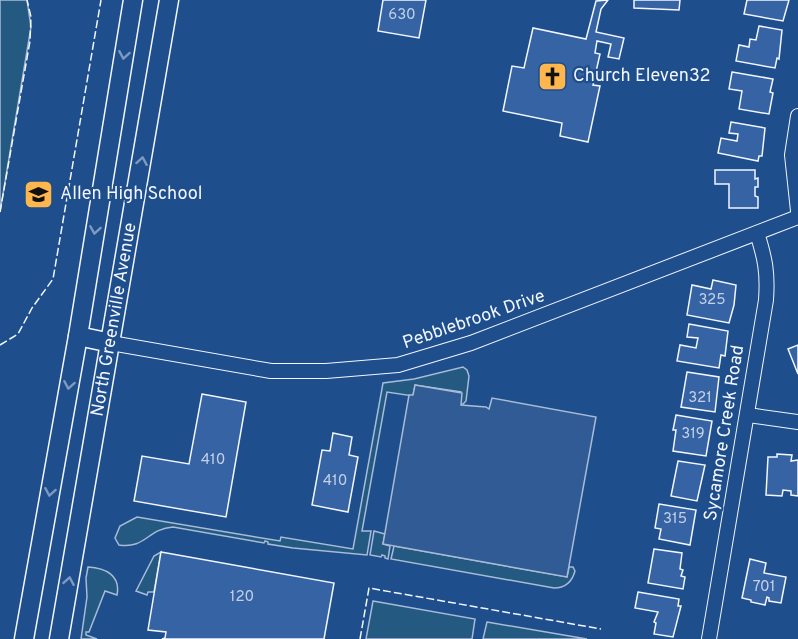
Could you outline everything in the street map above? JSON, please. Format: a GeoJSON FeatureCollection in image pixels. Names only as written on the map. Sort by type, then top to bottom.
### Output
{"type":"FeatureCollection","features":[{"type":"Feature","properties":{"kind":"main road","name":"North Greenville Avenue"},"geometry":{"type":"LineString","coordinates":[[24,639],[78,336],[133,0]]}},
{"type":"Feature","properties":{"kind":"main road","name":"North Greenville Avenue"},"geometry":{"type":"LineString","coordinates":[[59,639],[169,0]]}},
{"type":"Feature","properties":{"kind":"main road"},"geometry":{"type":"LineString","coordinates":[[78,336],[111,343]]}},
{"type":"Feature","properties":{"kind":"street"},"geometry":{"type":"LineString","coordinates":[[798,116],[792,155],[798,211]]}},
{"type":"Feature","properties":{"kind":"street","name":"Pebblebrook Drive"},"geometry":{"type":"LineString","coordinates":[[111,343],[271,371],[326,371],[398,365],[471,343],[798,217]]}},
{"type":"Feature","properties":{"kind":"street","name":"Sycamore Creek Road"},"geometry":{"type":"LineString","coordinates":[[709,639],[748,415],[768,278],[757,233]]}},
{"type":"Feature","properties":{"kind":"street"},"geometry":{"type":"LineString","coordinates":[[748,415],[798,422]]}},
{"type":"Feature","properties":{"kind":"shaded area"},"geometry":{"type":"Polygon","coordinates":[[[0,0],[27,0],[31,27],[0,212],[0,0]]]}},
{"type":"Feature","properties":{"kind":"shaded area"},"geometry":{"type":"Polygon","coordinates":[[[463,367],[469,376],[466,401],[463,404],[460,404],[461,392],[415,385],[413,396],[387,392],[362,531],[371,531],[367,555],[293,548],[268,544],[265,541],[264,543],[173,527],[157,531],[135,544],[119,545],[115,538],[120,526],[137,517],[280,541],[281,537],[353,549],[383,383],[414,379],[463,367]]]}},
{"type":"Feature","properties":{"kind":"shaded area"},"geometry":{"type":"Polygon","coordinates":[[[415,385],[462,393],[461,405],[489,409],[492,398],[596,417],[567,577],[383,544],[409,395],[413,395],[415,385]]]}},
{"type":"Feature","properties":{"kind":"shaded area"},"geometry":{"type":"Polygon","coordinates":[[[374,531],[385,534],[383,544],[390,546],[388,559],[382,555],[381,557],[370,555],[374,531]]]}},
{"type":"Feature","properties":{"kind":"shaded area"},"geometry":{"type":"Polygon","coordinates":[[[394,546],[567,577],[569,567],[573,567],[575,571],[568,584],[554,588],[391,559],[394,546]]]}},
{"type":"Feature","properties":{"kind":"shaded area"},"geometry":{"type":"Polygon","coordinates":[[[161,552],[154,592],[148,592],[147,595],[136,591],[154,556],[161,552]]]}},
{"type":"Feature","properties":{"kind":"shaded area"},"geometry":{"type":"Polygon","coordinates":[[[88,567],[106,571],[117,582],[118,588],[117,595],[105,591],[89,632],[86,632],[86,635],[97,639],[81,639],[87,597],[88,567]]]}},
{"type":"Feature","properties":{"kind":"shaded area"},"geometry":{"type":"Polygon","coordinates":[[[373,601],[475,619],[472,639],[366,639],[373,601]]]}},
{"type":"Feature","properties":{"kind":"shaded area"},"geometry":{"type":"Polygon","coordinates":[[[487,622],[587,639],[483,639],[487,622]]]}},
{"type":"Feature","properties":{"kind":"building"},"geometry":{"type":"Polygon","coordinates":[[[383,0],[426,0],[419,38],[378,31],[383,0]]]}},
{"type":"Feature","properties":{"kind":"building","name":"Church Eleven32"},"geometry":{"type":"Polygon","coordinates":[[[608,0],[601,9],[596,32],[624,38],[619,59],[608,57],[611,44],[597,41],[595,53],[600,54],[593,85],[600,86],[588,142],[560,136],[562,123],[503,111],[512,66],[524,68],[533,28],[586,39],[596,1],[608,0]]]}},
{"type":"Feature","properties":{"kind":"building"},"geometry":{"type":"Polygon","coordinates":[[[634,0],[680,0],[679,10],[634,8],[634,0]]]}},
{"type":"Feature","properties":{"kind":"building"},"geometry":{"type":"Polygon","coordinates":[[[747,0],[789,0],[783,21],[744,14],[747,0]]]}},
{"type":"Feature","properties":{"kind":"building"},"geometry":{"type":"Polygon","coordinates":[[[759,26],[782,30],[779,59],[777,58],[775,68],[736,61],[739,45],[749,47],[750,39],[756,40],[759,26]]]}},
{"type":"Feature","properties":{"kind":"building"},"geometry":{"type":"Polygon","coordinates":[[[732,72],[773,79],[769,114],[739,109],[742,91],[729,89],[732,72]]]}},
{"type":"Feature","properties":{"kind":"building"},"geometry":{"type":"Polygon","coordinates":[[[731,122],[765,128],[762,156],[759,156],[758,161],[718,153],[721,138],[737,141],[738,134],[729,133],[731,122]]]}},
{"type":"Feature","properties":{"kind":"building"},"geometry":{"type":"Polygon","coordinates":[[[715,170],[755,170],[755,179],[758,178],[755,196],[758,197],[758,208],[729,208],[729,184],[715,184],[715,170]]]}},
{"type":"Feature","properties":{"kind":"building"},"geometry":{"type":"Polygon","coordinates":[[[713,280],[736,285],[729,323],[687,315],[692,285],[711,289],[713,280]]]}},
{"type":"Feature","properties":{"kind":"building"},"geometry":{"type":"Polygon","coordinates":[[[689,324],[728,331],[725,356],[721,355],[719,368],[677,361],[680,345],[696,348],[698,338],[687,337],[689,324]]]}},
{"type":"Feature","properties":{"kind":"building"},"geometry":{"type":"Polygon","coordinates":[[[798,345],[798,374],[788,349],[798,345]]]}},
{"type":"Feature","properties":{"kind":"building"},"geometry":{"type":"Polygon","coordinates":[[[687,372],[719,377],[715,412],[681,407],[687,372]]]}},
{"type":"Feature","properties":{"kind":"building"},"geometry":{"type":"Polygon","coordinates":[[[202,394],[246,402],[226,517],[134,501],[142,456],[189,464],[202,394]]]}},
{"type":"Feature","properties":{"kind":"building"},"geometry":{"type":"Polygon","coordinates":[[[676,415],[712,421],[706,456],[673,451],[676,415]]]}},
{"type":"Feature","properties":{"kind":"building"},"geometry":{"type":"Polygon","coordinates":[[[333,433],[352,437],[349,455],[358,457],[348,512],[312,505],[322,450],[330,451],[333,433]]]}},
{"type":"Feature","properties":{"kind":"building"},"geometry":{"type":"Polygon","coordinates":[[[777,454],[792,455],[791,461],[798,460],[798,496],[791,495],[791,491],[783,490],[782,496],[766,495],[768,457],[777,457],[777,454]]]}},
{"type":"Feature","properties":{"kind":"building"},"geometry":{"type":"Polygon","coordinates":[[[678,461],[705,465],[697,501],[671,496],[678,461]]]}},
{"type":"Feature","properties":{"kind":"building"},"geometry":{"type":"Polygon","coordinates":[[[659,504],[696,510],[690,545],[659,539],[661,529],[655,528],[659,504]]]}},
{"type":"Feature","properties":{"kind":"building"},"geometry":{"type":"Polygon","coordinates":[[[654,549],[682,553],[680,569],[683,570],[681,576],[685,577],[683,589],[648,583],[654,549]]]}},
{"type":"Feature","properties":{"kind":"building"},"geometry":{"type":"Polygon","coordinates":[[[161,552],[334,583],[324,639],[162,639],[165,638],[166,632],[148,630],[161,552]]]}},
{"type":"Feature","properties":{"kind":"building"},"geometry":{"type":"Polygon","coordinates":[[[750,559],[766,563],[764,573],[786,577],[781,603],[769,601],[767,597],[765,605],[742,598],[750,559]]]}},
{"type":"Feature","properties":{"kind":"building"},"geometry":{"type":"Polygon","coordinates":[[[638,592],[679,599],[678,606],[681,606],[673,637],[654,634],[656,623],[654,622],[658,612],[635,608],[638,592]]]}},
{"type":"Feature","properties":{"kind":"fence"},"geometry":{"type":"LineString","coordinates":[[0,212],[30,41],[31,17],[27,0]]}},
{"type":"Feature","properties":{"kind":"fence"},"geometry":{"type":"LineString","coordinates":[[0,345],[18,334],[32,308],[53,279],[101,0]]}},
{"type":"Feature","properties":{"kind":"fence"},"geometry":{"type":"LineString","coordinates":[[360,639],[369,588],[601,629]]}},
{"type":"Feature","properties":{"kind":"place","name":"Church Eleven32"},"geometry":{"type":"Point","coordinates":[552,76]}},
{"type":"Feature","properties":{"kind":"place","name":"Allen High School"},"geometry":{"type":"Point","coordinates":[39,194]}}]}
